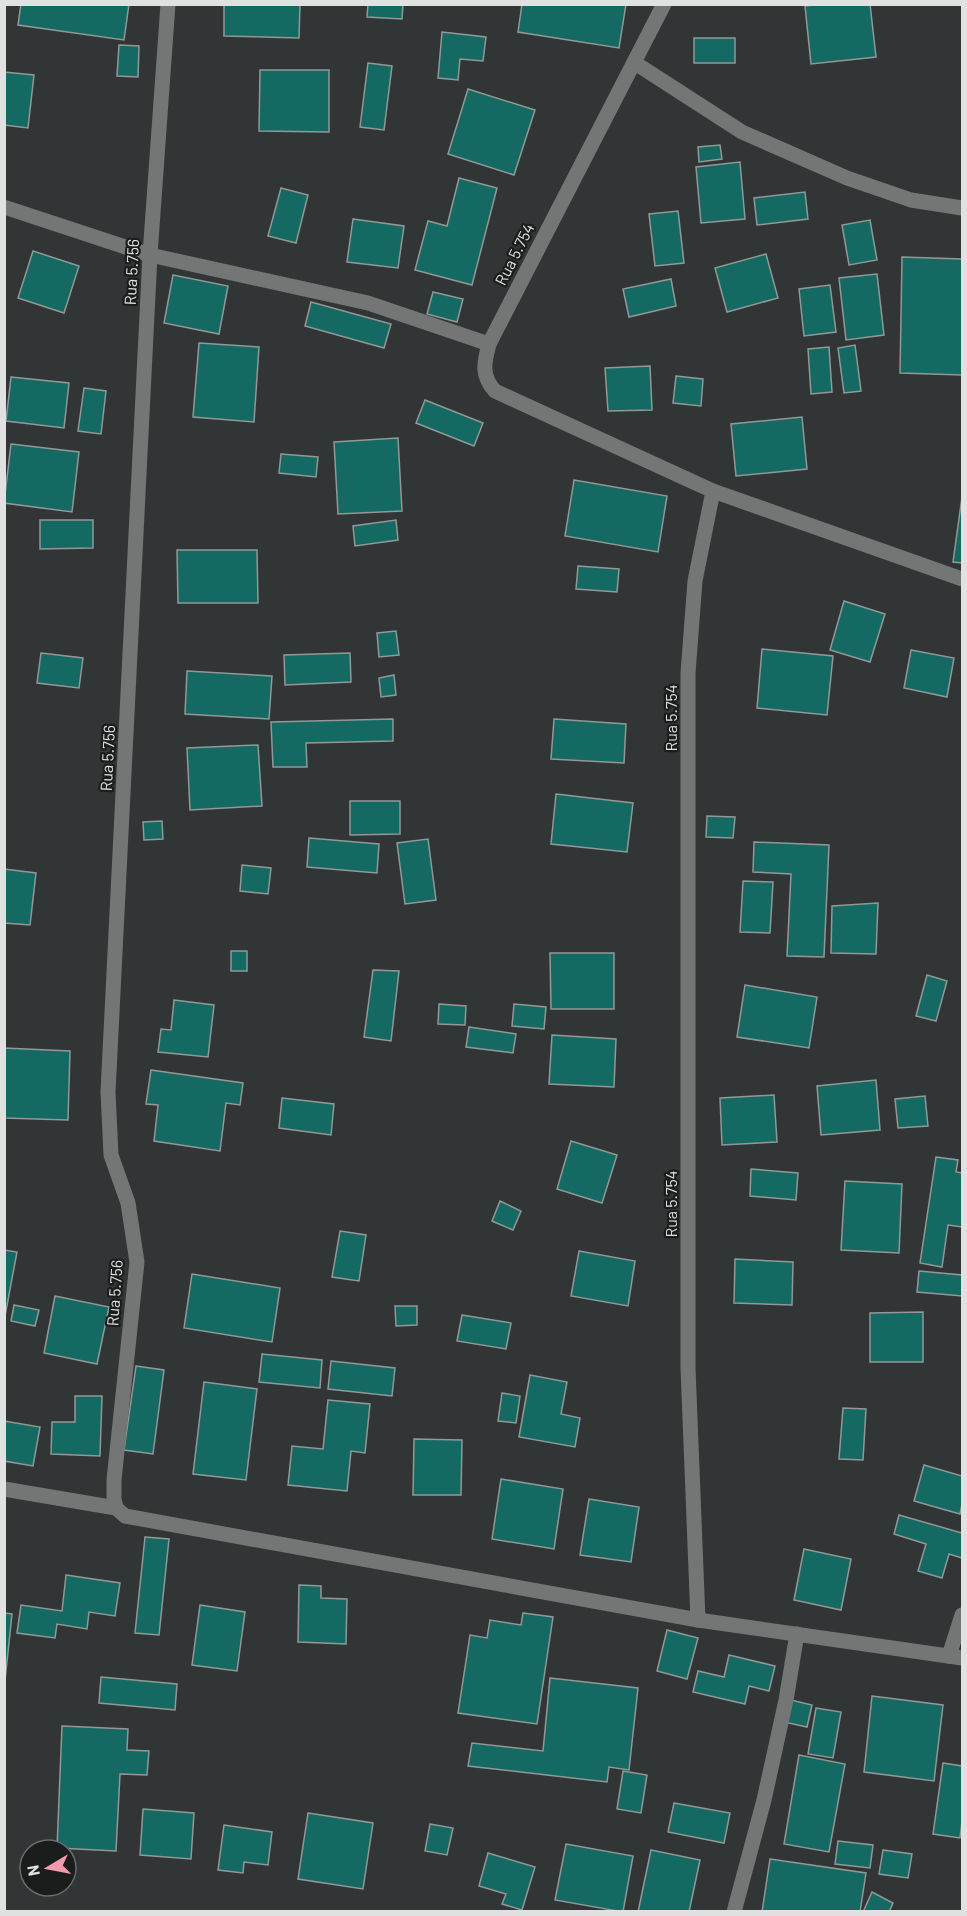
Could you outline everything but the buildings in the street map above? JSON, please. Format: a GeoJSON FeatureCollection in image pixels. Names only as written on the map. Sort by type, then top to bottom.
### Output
{"type":"FeatureCollection","features":[{"type":"Feature","properties":{"kind":"street","name":"Rua 5.756"},"geometry":{"type":"LineString","coordinates":[[116,1508],[114,1480],[137,1262],[128,1203],[111,1155],[108,1092],[150,255],[168,4]]}},
{"type":"Feature","properties":{"kind":"street","name":"Rua 5.754"},"geometry":{"type":"LineString","coordinates":[[664,4],[635,63],[586,151],[489,344],[484,373],[486,382],[495,391],[713,491],[695,581],[688,673],[688,1368],[698,1620]]}},
{"type":"Feature","properties":{"kind":"street"},"geometry":{"type":"LineString","coordinates":[[635,63],[742,132],[847,178],[911,200],[963,208]]}},
{"type":"Feature","properties":{"kind":"street"},"geometry":{"type":"LineString","coordinates":[[4,207],[150,255],[368,303],[489,344]]}},
{"type":"Feature","properties":{"kind":"street"},"geometry":{"type":"LineString","coordinates":[[713,491],[963,579]]}},
{"type":"Feature","properties":{"kind":"street"},"geometry":{"type":"LineString","coordinates":[[4,1489],[116,1508],[125,1516],[698,1620],[956,1657],[963,1615]]}},
{"type":"Feature","properties":{"kind":"street"},"geometry":{"type":"LineString","coordinates":[[734,1911],[764,1800],[786,1700],[797,1634]]}}]}
